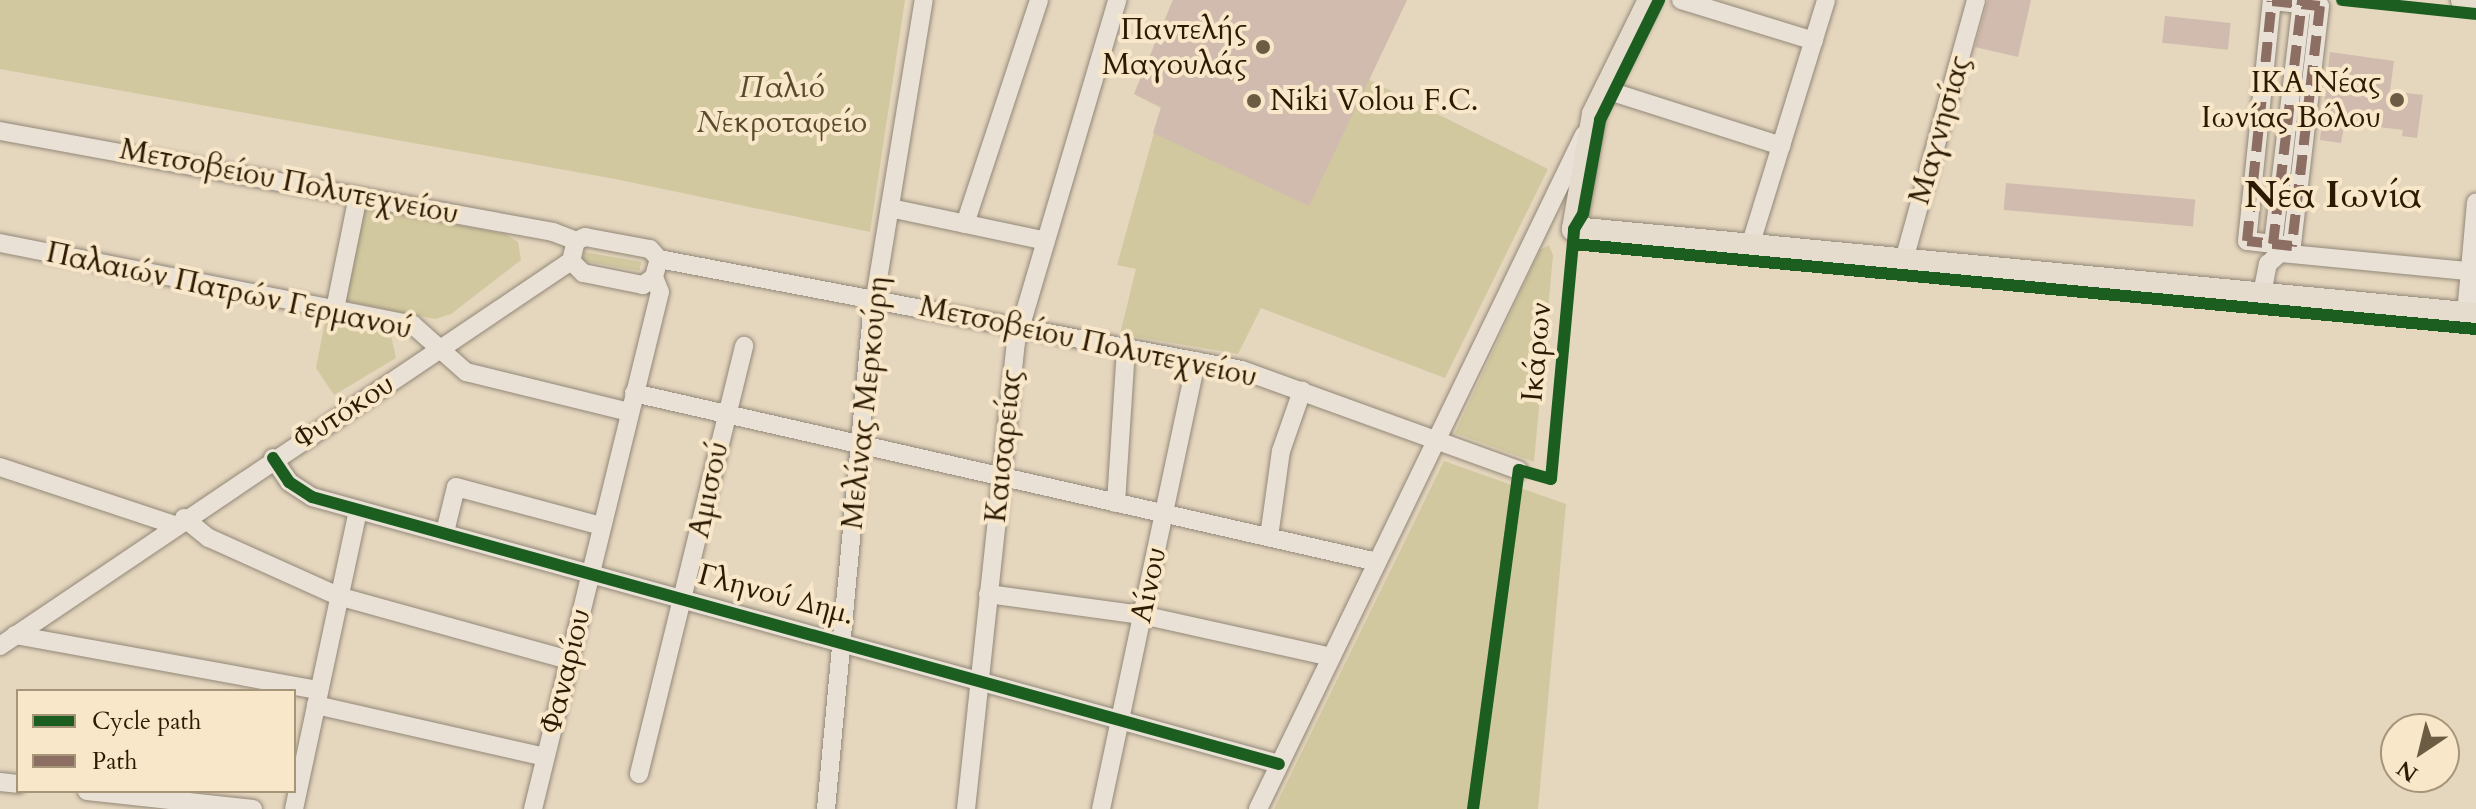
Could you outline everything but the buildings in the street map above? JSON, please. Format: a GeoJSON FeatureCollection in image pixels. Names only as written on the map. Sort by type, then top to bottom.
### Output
{"type":"FeatureCollection","features":[{"type":"Feature","properties":{"kind":"main road","name":"Ικάρων"},"geometry":{"type":"LineString","coordinates":[[1650,0],[1594,114],[1574,229],[1750,246]]}},
{"type":"Feature","properties":{"kind":"main road"},"geometry":{"type":"LineString","coordinates":[[2463,0],[2476,1]]}},
{"type":"Feature","properties":{"kind":"main road"},"geometry":{"type":"LineString","coordinates":[[1750,246],[2471,314]]}},
{"type":"Feature","properties":{"kind":"street","name":"Μελίνας Μερκούρη"},"geometry":{"type":"LineString","coordinates":[[826,809],[875,299],[924,0]]}},
{"type":"Feature","properties":{"kind":"street"},"geometry":{"type":"LineString","coordinates":[[965,224],[1039,0]]}},
{"type":"Feature","properties":{"kind":"street","name":"Καισαρείας"},"geometry":{"type":"LineString","coordinates":[[966,809],[1020,328],[1117,0]]}},
{"type":"Feature","properties":{"kind":"street"},"geometry":{"type":"LineString","coordinates":[[1681,0],[1814,41]]}},
{"type":"Feature","properties":{"kind":"street"},"geometry":{"type":"LineString","coordinates":[[1750,246],[1826,0]]}},
{"type":"Feature","properties":{"kind":"street","name":"Μαγνησίας"},"geometry":{"type":"LineString","coordinates":[[1904,260],[1976,0]]}},
{"type":"Feature","properties":{"kind":"street"},"geometry":{"type":"LineString","coordinates":[[2272,1],[2302,2],[2273,244],[2247,241],[2272,1]]}},
{"type":"Feature","properties":{"kind":"street"},"geometry":{"type":"LineString","coordinates":[[1606,90],[1781,146]]}},
{"type":"Feature","properties":{"kind":"street","name":"Ικάρων"},"geometry":{"type":"LineString","coordinates":[[1258,809],[1594,114]]}},
{"type":"Feature","properties":{"kind":"street","name":"Μετσοβείου Πολυτεχνείου"},"geometry":{"type":"LineString","coordinates":[[0,131],[553,232],[576,241],[585,237],[650,249],[656,268],[875,299],[1242,370],[1519,470]]}},
{"type":"Feature","properties":{"kind":"street"},"geometry":{"type":"LineString","coordinates":[[335,309],[358,196]]}},
{"type":"Feature","properties":{"kind":"street"},"geometry":{"type":"LineString","coordinates":[[2471,314],[2476,202]]}},
{"type":"Feature","properties":{"kind":"street"},"geometry":{"type":"LineString","coordinates":[[890,208],[1046,241]]}},
{"type":"Feature","properties":{"kind":"street"},"geometry":{"type":"LineString","coordinates":[[576,241],[571,261],[583,273],[643,285],[656,268]]}},
{"type":"Feature","properties":{"kind":"street","name":"Παλαιών Πατρών Γερμανού"},"geometry":{"type":"LineString","coordinates":[[0,243],[421,327],[466,372],[629,412]]}},
{"type":"Feature","properties":{"kind":"street"},"geometry":{"type":"LineString","coordinates":[[2262,294],[2268,264],[2280,253],[2473,272]]}},
{"type":"Feature","properties":{"kind":"street","name":"Φυτόκου"},"geometry":{"type":"LineString","coordinates":[[8,640],[273,458],[441,350],[571,261]]}},
{"type":"Feature","properties":{"kind":"street","name":"Φαναρίου"},"geometry":{"type":"LineString","coordinates":[[533,809],[660,292],[656,268]]}},
{"type":"Feature","properties":{"kind":"street","name":"Αμισού"},"geometry":{"type":"LineString","coordinates":[[639,774],[686,597],[726,413],[744,346]]}},
{"type":"Feature","properties":{"kind":"street"},"geometry":{"type":"LineString","coordinates":[[1116,503],[1126,348]]}},
{"type":"Feature","properties":{"kind":"street","name":"Αίνου"},"geometry":{"type":"LineString","coordinates":[[1101,809],[1196,361]]}},
{"type":"Feature","properties":{"kind":"street"},"geometry":{"type":"LineString","coordinates":[[1269,537],[1281,451],[1302,391]]}},
{"type":"Feature","properties":{"kind":"street"},"geometry":{"type":"LineString","coordinates":[[634,393],[1377,562]]}},
{"type":"Feature","properties":{"kind":"street","name":"Γληνού Δημ."},"geometry":{"type":"LineString","coordinates":[[273,458],[300,491],[358,510],[842,639],[1279,764]]}},
{"type":"Feature","properties":{"kind":"street"},"geometry":{"type":"LineString","coordinates":[[0,467],[179,522],[338,596],[569,660]]}},
{"type":"Feature","properties":{"kind":"street"},"geometry":{"type":"LineString","coordinates":[[445,532],[456,487],[602,526]]}},
{"type":"Feature","properties":{"kind":"street"},"geometry":{"type":"LineString","coordinates":[[294,809],[358,510]]}},
{"type":"Feature","properties":{"kind":"street"},"geometry":{"type":"LineString","coordinates":[[988,594],[1142,615],[1331,657]]}},
{"type":"Feature","properties":{"kind":"street"},"geometry":{"type":"LineString","coordinates":[[8,640],[274,689]]}},
{"type":"Feature","properties":{"kind":"street"},"geometry":{"type":"LineString","coordinates":[[296,693],[544,757]]}},
{"type":"Feature","properties":{"kind":"street"},"geometry":{"type":"LineString","coordinates":[[105,793],[253,809]]}},
{"type":"Feature","properties":{"kind":"green space","name":"Παλιό Νεκροταφείο"},"geometry":{"type":"Polygon","coordinates":[[[0,0],[905,0],[870,232],[615,179],[0,69],[0,0]]]}},
{"type":"Feature","properties":{"kind":"green space"},"geometry":{"type":"Polygon","coordinates":[[[1173,0],[1407,0],[1369,80],[1548,169],[1445,378],[1261,308],[1238,354],[1120,334],[1136,269],[1117,265],[1161,108],[1134,94],[1173,0]]]}},
{"type":"Feature","properties":{"kind":"green space"},"geometry":{"type":"Polygon","coordinates":[[[363,207],[505,234],[518,242],[521,260],[451,314],[435,319],[344,301],[363,207]]]}},
{"type":"Feature","properties":{"kind":"green space"},"geometry":{"type":"Polygon","coordinates":[[[1549,245],[1553,255],[1534,462],[1455,433],[1540,250],[1549,245]]]}},
{"type":"Feature","properties":{"kind":"green space"},"geometry":{"type":"Polygon","coordinates":[[[584,252],[641,262],[640,271],[582,261],[584,252]]]}},
{"type":"Feature","properties":{"kind":"green space"},"geometry":{"type":"Polygon","coordinates":[[[327,311],[388,323],[396,358],[334,395],[316,368],[327,311]]]}},
{"type":"Feature","properties":{"kind":"green space"},"geometry":{"type":"Polygon","coordinates":[[[1444,461],[1566,504],[1538,809],[1274,809],[1444,461]]]}},
{"type":"Feature","properties":{"kind":"marked path"},"geometry":{"type":"LineString","coordinates":[[2273,244],[2302,0]]}},
{"type":"Feature","properties":{"kind":"marked path"},"geometry":{"type":"LineString","coordinates":[[2272,1],[2320,6],[2292,246],[2247,241],[2272,1]]}},
{"type":"Feature","properties":{"kind":"cycle path"},"geometry":{"type":"LineString","coordinates":[[1473,809],[1519,470],[1551,479],[1574,229],[1583,214],[1600,120],[1659,0]]}},
{"type":"Feature","properties":{"kind":"cycle path"},"geometry":{"type":"LineString","coordinates":[[2342,0],[2476,14]]}},
{"type":"Feature","properties":{"kind":"cycle path"},"geometry":{"type":"LineString","coordinates":[[1573,244],[2476,329]]}},
{"type":"Feature","properties":{"kind":"cycle path"},"geometry":{"type":"LineString","coordinates":[[273,458],[289,482],[312,497],[1279,764]]}},
{"type":"Feature","properties":{"kind":"place","name":"Παντελής Μαγουλάς"},"geometry":{"type":"Point","coordinates":[1263,47]}},
{"type":"Feature","properties":{"kind":"place","name":"ΙΚΑ Νέας Ιωνίας Βόλου"},"geometry":{"type":"Point","coordinates":[2397,100]}},
{"type":"Feature","properties":{"kind":"place","name":"Niki Volou F.C."},"geometry":{"type":"Point","coordinates":[1254,101]}},
{"type":"Feature","properties":{"kind":"district","name":"Νέα Ιωνία"},"geometry":{"type":"Point","coordinates":[2333,196]}}]}
